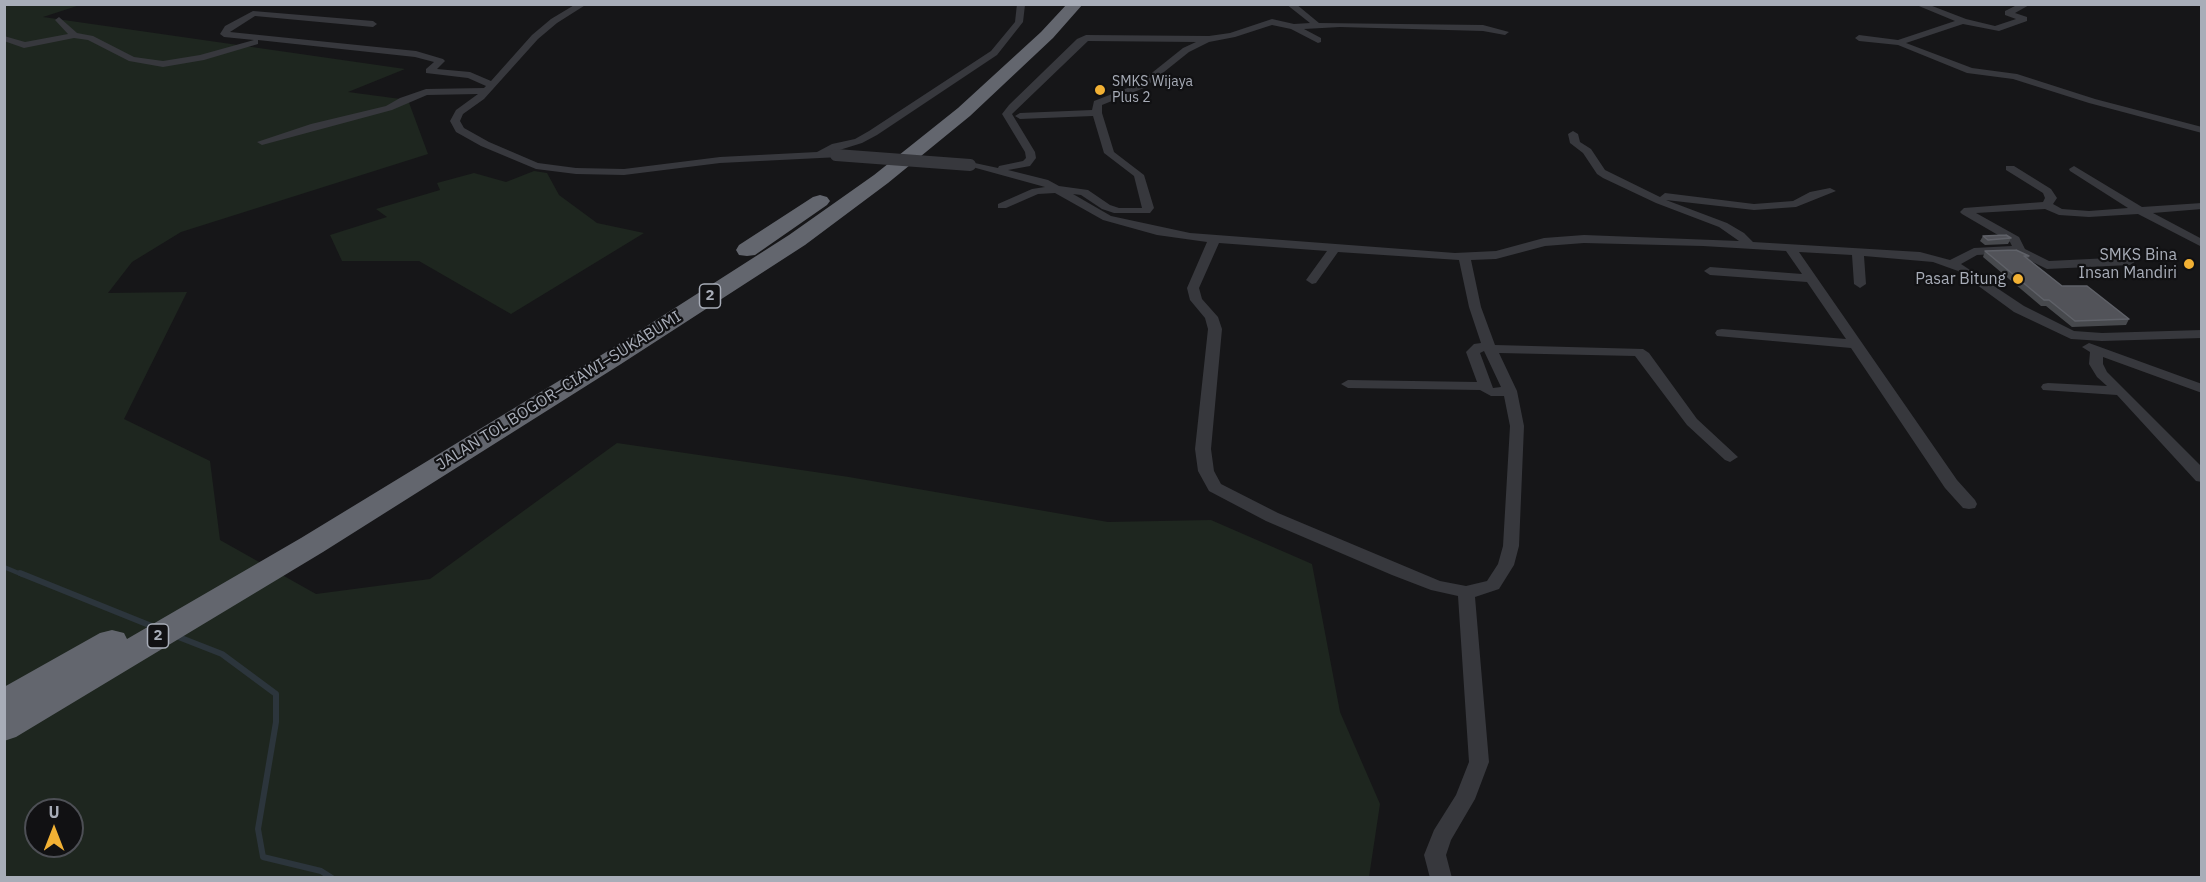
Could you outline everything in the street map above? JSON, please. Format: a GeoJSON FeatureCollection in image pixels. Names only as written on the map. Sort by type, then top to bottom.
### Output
{"type":"FeatureCollection","features":[{"type":"Feature","properties":{"kind":"highway","name":"JALAN TOL BOGOR–CIAWI–SUKABUMI"},"geometry":{"type":"LineString","coordinates":[[4,704],[309,538],[846,184],[988,71],[1051,4]]}},
{"type":"Feature","properties":{"kind":"highway","name":"JALAN TOL BOGOR–CIAWI–SUKABUMI"},"geometry":{"type":"LineString","coordinates":[[4,727],[309,538],[612,359],[797,240],[881,178],[964,111],[1047,35],[1076,4]]}},
{"type":"Feature","properties":{"kind":"street"},"geometry":{"type":"LineString","coordinates":[[582,4],[535,36],[488,87],[459,112],[455,124],[464,133],[543,168],[616,172],[720,160],[818,155],[970,165],[1038,180],[1107,218],[1157,231],[1214,240],[1464,257],[1496,255],[1535,243],[1558,240],[1687,241],[1920,256],[1951,264],[1973,275],[2025,313],[2075,336],[2097,350],[2152,372],[2202,388]]}},
{"type":"Feature","properties":{"kind":"street"},"geometry":{"type":"LineString","coordinates":[[1290,4],[1317,25]]}},
{"type":"Feature","properties":{"kind":"street"},"geometry":{"type":"LineString","coordinates":[[1918,4],[1963,21],[1996,29],[2023,20],[2008,13],[2027,4]]}},
{"type":"Feature","properties":{"kind":"street"},"geometry":{"type":"LineString","coordinates":[[818,155],[830,148],[858,141],[873,133],[994,53],[1019,22],[1021,5]]}},
{"type":"Feature","properties":{"kind":"street"},"geometry":{"type":"LineString","coordinates":[[373,24],[251,9],[224,34],[422,55],[440,61],[429,71],[467,74],[488,87]]}},
{"type":"Feature","properties":{"kind":"street"},"geometry":{"type":"LineString","coordinates":[[59,20],[74,34]]}},
{"type":"Feature","properties":{"kind":"street"},"geometry":{"type":"LineString","coordinates":[[1900,43],[1925,32],[1963,21]]}},
{"type":"Feature","properties":{"kind":"street"},"geometry":{"type":"LineString","coordinates":[[995,170],[1026,164],[1031,158],[1007,114],[1080,41],[1102,37],[1209,39],[1232,35],[1270,22],[1293,27],[1318,40]]}},
{"type":"Feature","properties":{"kind":"street"},"geometry":{"type":"LineString","coordinates":[[1293,27],[1317,25],[1483,28],[1505,32]]}},
{"type":"Feature","properties":{"kind":"street"},"geometry":{"type":"LineString","coordinates":[[4,38],[24,45],[74,34],[90,38],[132,59],[163,64],[201,58],[266,38]]}},
{"type":"Feature","properties":{"kind":"street"},"geometry":{"type":"LineString","coordinates":[[1859,38],[1900,43],[1966,70],[2014,76],[2092,101],[2202,130]]}},
{"type":"Feature","properties":{"kind":"street"},"geometry":{"type":"LineString","coordinates":[[1002,206],[1036,191],[1058,189],[1084,192],[1106,207],[1118,211],[1139,213],[1147,210],[1139,176],[1111,156],[1096,105],[1099,101],[1141,86],[1186,50],[1209,39]]}},
{"type":"Feature","properties":{"kind":"street"},"geometry":{"type":"LineString","coordinates":[[262,142],[389,108],[426,92],[488,87]]}},
{"type":"Feature","properties":{"kind":"street"},"geometry":{"type":"LineString","coordinates":[[1020,116],[1097,112]]}},
{"type":"Feature","properties":{"kind":"street"},"geometry":{"type":"LineString","coordinates":[[1573,134],[1575,143],[1587,151],[1601,172],[1641,193],[1723,225],[1740,235],[1749,244]]}},
{"type":"Feature","properties":{"kind":"street"},"geometry":{"type":"LineString","coordinates":[[2010,168],[2048,191],[2051,198],[2047,205]]}},
{"type":"Feature","properties":{"kind":"street"},"geometry":{"type":"LineString","coordinates":[[2074,169],[2139,210],[2202,244]]}},
{"type":"Feature","properties":{"kind":"street"},"geometry":{"type":"LineString","coordinates":[[1641,193],[1754,207],[1796,204],[1814,194],[1830,190]]}},
{"type":"Feature","properties":{"kind":"street"},"geometry":{"type":"LineString","coordinates":[[2018,250],[2015,240],[1966,212],[1977,209],[2047,205],[2063,213],[2097,214],[2202,206]]}},
{"type":"Feature","properties":{"kind":"street"},"geometry":{"type":"LineString","coordinates":[[1214,240],[1193,288],[1196,300],[1211,318],[1215,329],[1203,449],[1206,471],[1215,487],[1272,517],[1398,571],[1437,586],[1466,592],[1485,589],[1498,580],[1506,565],[1511,546],[1517,426],[1510,391],[1490,348],[1470,291],[1464,257]]}},
{"type":"Feature","properties":{"kind":"street"},"geometry":{"type":"LineString","coordinates":[[1312,280],[1335,248]]}},
{"type":"Feature","properties":{"kind":"street"},"geometry":{"type":"LineString","coordinates":[[1791,249],[1951,484],[1969,504]]}},
{"type":"Feature","properties":{"kind":"street"},"geometry":{"type":"LineString","coordinates":[[1951,264],[1974,252],[2018,250],[2044,265],[2130,261]]}},
{"type":"Feature","properties":{"kind":"street"},"geometry":{"type":"LineString","coordinates":[[1858,252],[1860,284]]}},
{"type":"Feature","properties":{"kind":"street"},"geometry":{"type":"LineString","coordinates":[[1710,271],[1812,279]]}},
{"type":"Feature","properties":{"kind":"street"},"geometry":{"type":"LineString","coordinates":[[1722,333],[1856,344]]}},
{"type":"Feature","properties":{"kind":"street"},"geometry":{"type":"LineString","coordinates":[[2075,336],[2202,334]]}},
{"type":"Feature","properties":{"kind":"street"},"geometry":{"type":"LineString","coordinates":[[1510,391],[1488,391],[1473,352],[1479,347],[1638,352],[1644,356],[1692,422],[1730,457]]}},
{"type":"Feature","properties":{"kind":"street"},"geometry":{"type":"LineString","coordinates":[[2097,350],[2097,368],[2202,477]]}},
{"type":"Feature","properties":{"kind":"street"},"geometry":{"type":"LineString","coordinates":[[1348,384],[1485,386]]}},
{"type":"Feature","properties":{"kind":"street"},"geometry":{"type":"LineString","coordinates":[[2048,387],[2121,391]]}},
{"type":"Feature","properties":{"kind":"street"},"geometry":{"type":"LineString","coordinates":[[1442,878],[1435,855],[1441,837],[1465,799],[1479,762],[1466,592]]}},
{"type":"Feature","properties":{"kind":"shaded area"},"geometry":{"type":"Polygon","coordinates":[[[5,5],[80,5],[43,17],[405,69],[348,92],[408,100],[428,154],[181,232],[132,262],[108,293],[187,292],[124,419],[210,461],[220,540],[316,594],[430,579],[617,443],[849,477],[1108,522],[1211,520],[1312,564],[1340,712],[1380,804],[1369,877],[5,878],[5,5]]]}},
{"type":"Feature","properties":{"kind":"shaded area"},"geometry":{"type":"Polygon","coordinates":[[[534,171],[547,173],[559,195],[597,223],[644,233],[511,314],[419,261],[342,261],[330,235],[387,217],[376,209],[440,190],[437,183],[474,173],[506,182],[534,171]]]}},
{"type":"Feature","properties":{"kind":"building"},"geometry":{"type":"Polygon","coordinates":[[[2006,235],[2011,238],[1988,240],[1983,236],[2006,235]]]}},
{"type":"Feature","properties":{"kind":"building"},"geometry":{"type":"Polygon","coordinates":[[[2016,250],[2029,256],[2024,256],[2062,286],[2087,286],[2129,319],[2075,321],[2049,300],[2044,300],[1985,251],[2016,250]]]}},
{"type":"Feature","properties":{"kind":"waterway"},"geometry":{"type":"LineString","coordinates":[[4,567],[23,575]]}},
{"type":"Feature","properties":{"kind":"waterway"},"geometry":{"type":"LineString","coordinates":[[20,573],[154,627]]}},
{"type":"Feature","properties":{"kind":"waterway"},"geometry":{"type":"LineString","coordinates":[[176,636],[222,654],[276,694],[276,722],[258,829],[263,857],[321,871],[332,878]]}},
{"type":"Feature","properties":{"kind":"place","name":"SMKS Wijaya Plus 2"},"geometry":{"type":"Point","coordinates":[1100,90]}},
{"type":"Feature","properties":{"kind":"place","name":"SMKS Bina Insan Mandiri"},"geometry":{"type":"Point","coordinates":[2189,264]}},
{"type":"Feature","properties":{"kind":"place","name":"Pasar Bitung"},"geometry":{"type":"Point","coordinates":[2018,279]}}]}
